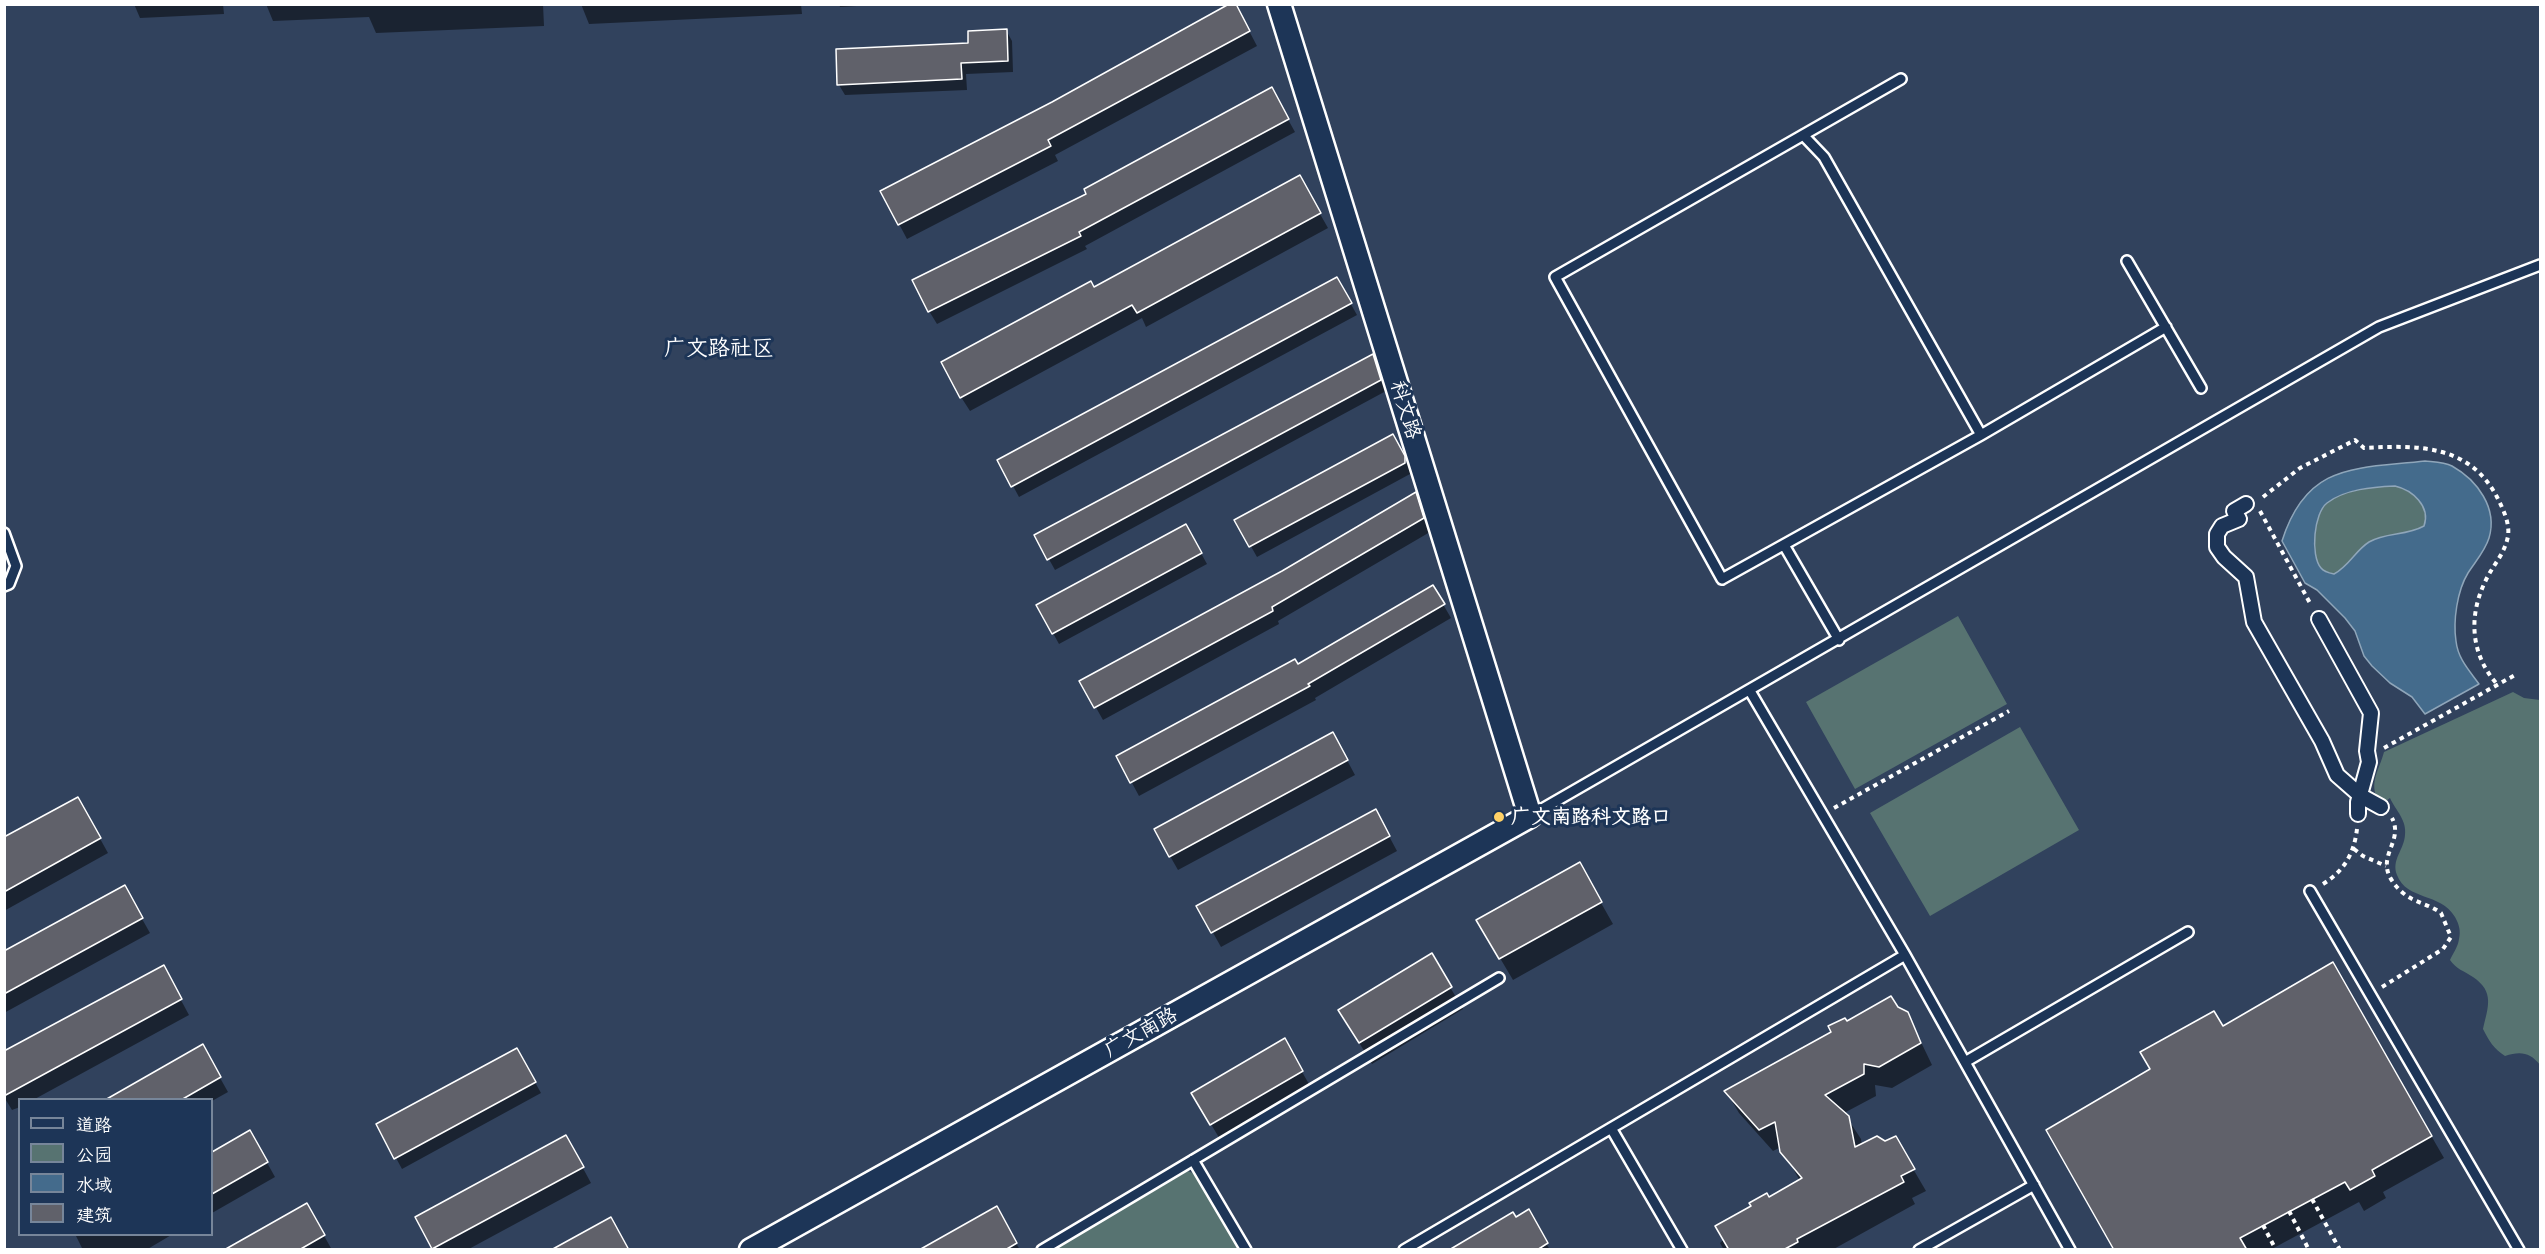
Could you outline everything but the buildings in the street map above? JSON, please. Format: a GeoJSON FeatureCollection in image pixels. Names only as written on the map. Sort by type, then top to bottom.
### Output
{"type":"FeatureCollection","features":[{"type":"Feature","properties":{"kind":"street","name":"科文路"},"geometry":{"type":"LineString","coordinates":[[1279,4],[1530,816]]}},
{"type":"Feature","properties":{"kind":"street"},"geometry":{"type":"LineString","coordinates":[[2253,506],[2234,511],[2239,519],[2222,526],[2217,534],[2217,547],[2246,578],[2254,621],[2322,741],[2333,768],[2343,783],[2381,807]]}},
{"type":"Feature","properties":{"kind":"street"},"geometry":{"type":"LineString","coordinates":[[2319,619],[2371,713],[2367,751],[2369,762],[2358,814]]}},
{"type":"Feature","properties":{"kind":"street","name":"广文南路"},"geometry":{"type":"LineString","coordinates":[[751,1250],[1530,816]]}},
{"type":"Feature","properties":{"kind":"lane"},"geometry":{"type":"LineString","coordinates":[[1901,79],[1555,277],[1722,579],[1981,435],[2166,327]]}},
{"type":"Feature","properties":{"kind":"lane"},"geometry":{"type":"LineString","coordinates":[[1803,135],[1824,157],[1981,435]]}},
{"type":"Feature","properties":{"kind":"lane"},"geometry":{"type":"LineString","coordinates":[[2127,261],[2201,388]]}},
{"type":"Feature","properties":{"kind":"lane"},"geometry":{"type":"LineString","coordinates":[[1530,816],[2379,327],[2541,265]]}},
{"type":"Feature","properties":{"kind":"lane"},"geometry":{"type":"LineString","coordinates":[[4,533],[16,566],[9,584],[4,586]]}},
{"type":"Feature","properties":{"kind":"lane"},"geometry":{"type":"LineString","coordinates":[[1784,545],[1839,640]]}},
{"type":"Feature","properties":{"kind":"lane"},"geometry":{"type":"LineString","coordinates":[[1750,691],[1905,955],[2070,1250]]}},
{"type":"Feature","properties":{"kind":"lane"},"geometry":{"type":"LineString","coordinates":[[2310,891],[2519,1250]]}},
{"type":"Feature","properties":{"kind":"lane"},"geometry":{"type":"LineString","coordinates":[[1965,1062],[2188,932]]}},
{"type":"Feature","properties":{"kind":"lane"},"geometry":{"type":"LineString","coordinates":[[1404,1250],[1905,955]]}},
{"type":"Feature","properties":{"kind":"lane"},"geometry":{"type":"LineString","coordinates":[[1042,1250],[1499,978]]}},
{"type":"Feature","properties":{"kind":"lane"},"geometry":{"type":"LineString","coordinates":[[1611,1128],[1682,1250]]}},
{"type":"Feature","properties":{"kind":"lane"},"geometry":{"type":"LineString","coordinates":[[1193,1160],[1246,1250]]}},
{"type":"Feature","properties":{"kind":"lane"},"geometry":{"type":"LineString","coordinates":[[1919,1250],[2034,1185]]}},
{"type":"Feature","properties":{"kind":"path"},"geometry":{"type":"LineString","coordinates":[[2263,497],[2300,468],[2355,440],[2364,448],[2415,448],[2453,454],[2481,474],[2494,492],[2507,522],[2508,535],[2480,594],[2474,623],[2480,661],[2497,684]]}},
{"type":"Feature","properties":{"kind":"path"},"geometry":{"type":"LineString","coordinates":[[2253,506],[2319,619]]}},
{"type":"Feature","properties":{"kind":"path"},"geometry":{"type":"LineString","coordinates":[[2382,749],[2515,675]]}},
{"type":"Feature","properties":{"kind":"path"},"geometry":{"type":"LineString","coordinates":[[1822,814],[2008,711]]}},
{"type":"Feature","properties":{"kind":"path"},"geometry":{"type":"LineString","coordinates":[[2371,994],[2443,949],[2451,937],[2441,913],[2405,894],[2394,884],[2386,866],[2395,825],[2391,816],[2381,807]]}},
{"type":"Feature","properties":{"kind":"path"},"geometry":{"type":"LineString","coordinates":[[2310,891],[2338,873],[2354,849],[2358,814]]}},
{"type":"Feature","properties":{"kind":"path"},"geometry":{"type":"LineString","coordinates":[[2354,849],[2363,856],[2386,866]]}},
{"type":"Feature","properties":{"kind":"path"},"geometry":{"type":"LineString","coordinates":[[2312,1199],[2340,1250]]}},
{"type":"Feature","properties":{"kind":"path"},"geometry":{"type":"LineString","coordinates":[[2289,1212],[2309,1250]]}},
{"type":"Feature","properties":{"kind":"path"},"geometry":{"type":"LineString","coordinates":[[2263,1225],[2276,1250]]}},
{"type":"Feature","properties":{"kind":"green space"},"geometry":{"type":"Polygon","coordinates":[[[2395,486],[2408,491],[2418,500],[2425,512],[2424,526],[2380,539],[2334,574],[2322,569],[2315,554],[2315,534],[2319,516],[2327,503],[2351,492],[2395,486]]]}},
{"type":"Feature","properties":{"kind":"green space"},"geometry":{"type":"Polygon","coordinates":[[[1958,616],[2007,704],[1855,789],[1806,702],[1958,616]]]}},
{"type":"Feature","properties":{"kind":"green space"},"geometry":{"type":"Polygon","coordinates":[[[2513,692],[2524,698],[2540,700],[2540,1065],[2528,1055],[2515,1053],[2505,1056],[2487,1037],[2483,1029],[2488,1000],[2485,988],[2450,960],[2460,936],[2458,922],[2449,909],[2408,889],[2397,875],[2396,865],[2404,840],[2404,825],[2390,798],[2382,804],[2377,798],[2374,785],[2384,752],[2513,692]]]}},
{"type":"Feature","properties":{"kind":"green space"},"geometry":{"type":"Polygon","coordinates":[[[2020,727],[2079,830],[1930,916],[1870,813],[2020,727]]]}},
{"type":"Feature","properties":{"kind":"green space"},"geometry":{"type":"Polygon","coordinates":[[[1188,1171],[1197,1175],[1240,1249],[1053,1250],[1188,1171]]]}},
{"type":"Feature","properties":{"kind":"water"},"geometry":{"type":"Polygon","coordinates":[[[2425,461],[2452,466],[2470,479],[2488,506],[2491,527],[2489,538],[2482,552],[2464,580],[2456,615],[2455,633],[2459,653],[2479,684],[2425,714],[2412,697],[2390,683],[2372,666],[2364,656],[2355,631],[2317,590],[2305,583],[2282,541],[2292,515],[2305,496],[2320,483],[2337,474],[2356,469],[2425,461]],[[2395,486],[2359,490],[2334,498],[2327,503],[2319,516],[2315,534],[2315,554],[2322,569],[2334,574],[2369,542],[2424,526],[2425,512],[2422,506],[2413,495],[2395,486]]]}},
{"type":"Feature","properties":{"kind":"place","name":"广文南路科文路口"},"geometry":{"type":"Point","coordinates":[1499,817]}},
{"type":"Feature","properties":{"kind":"district","name":"广文路社区"},"geometry":{"type":"Point","coordinates":[719,349]}}]}
